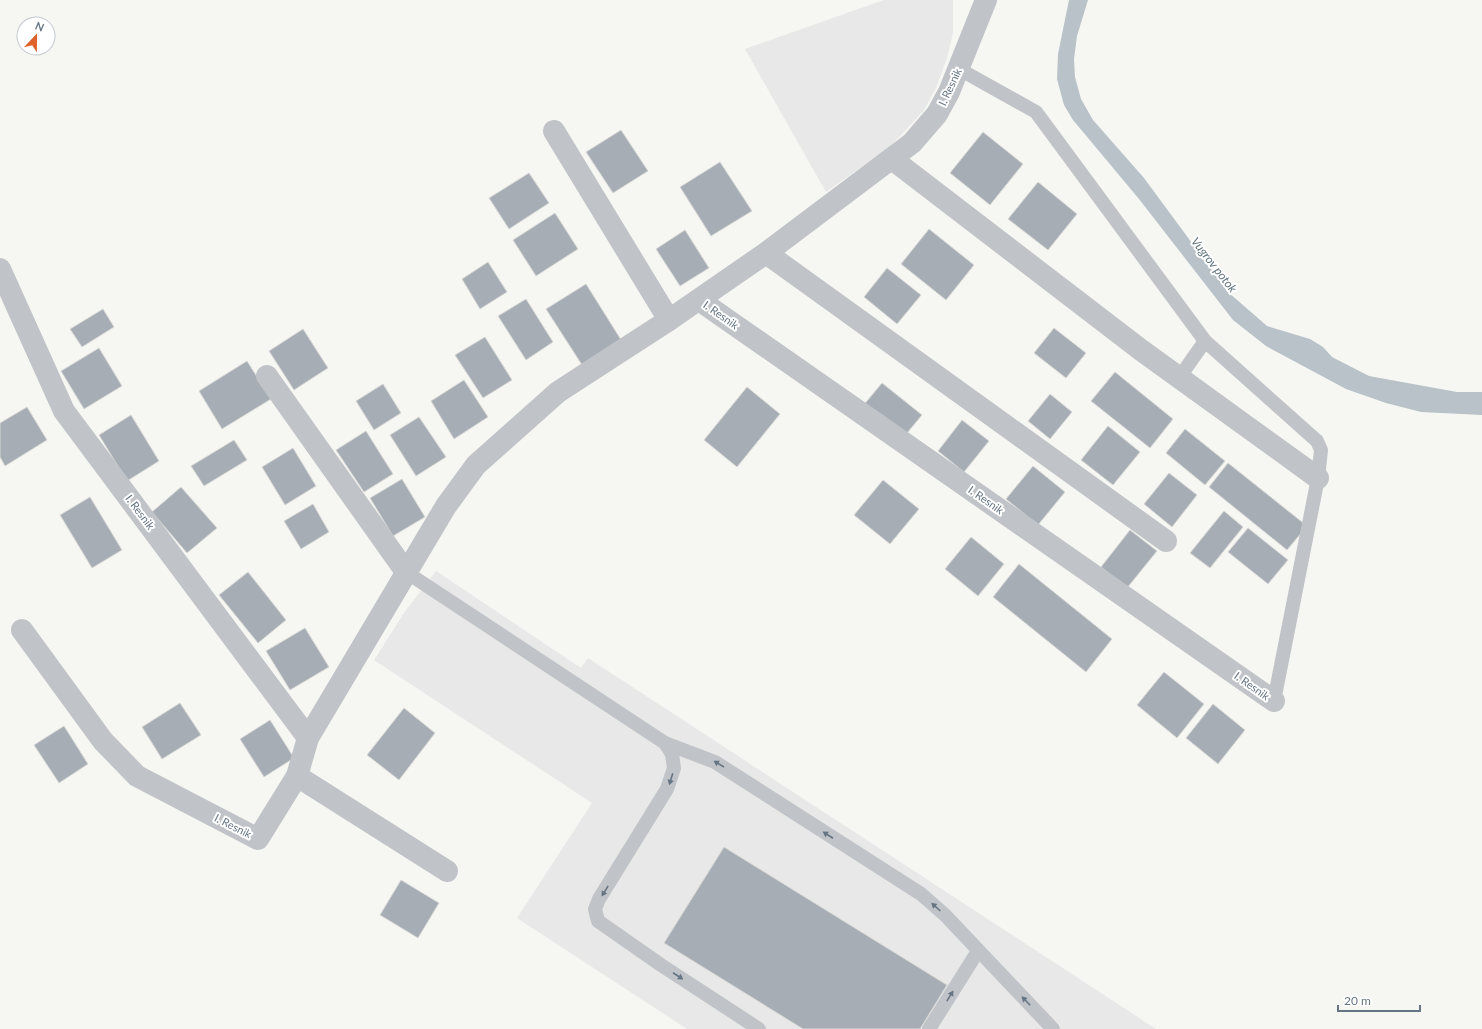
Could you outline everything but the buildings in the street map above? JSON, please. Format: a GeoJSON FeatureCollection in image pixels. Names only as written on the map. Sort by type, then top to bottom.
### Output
{"type":"FeatureCollection","features":[{"type":"Feature","properties":{"kind":"street","name":"I. Resnik"},"geometry":{"type":"LineString","coordinates":[[22,630],[102,741],[137,776],[258,839],[296,776],[308,738],[446,506],[476,465],[558,392],[699,300],[766,253],[912,143],[937,114],[959,69],[986,0]]}},
{"type":"Feature","properties":{"kind":"street"},"geometry":{"type":"LineString","coordinates":[[554,131],[669,320]]}},
{"type":"Feature","properties":{"kind":"street"},"geometry":{"type":"LineString","coordinates":[[892,159],[1179,378],[1318,478]]}},
{"type":"Feature","properties":{"kind":"street"},"geometry":{"type":"LineString","coordinates":[[766,253],[1166,541]]}},
{"type":"Feature","properties":{"kind":"street","name":"I. Resnik"},"geometry":{"type":"LineString","coordinates":[[0,269],[64,411],[308,738]]}},
{"type":"Feature","properties":{"kind":"street","name":"I. Resnik"},"geometry":{"type":"LineString","coordinates":[[699,300],[1274,701]]}},
{"type":"Feature","properties":{"kind":"street"},"geometry":{"type":"LineString","coordinates":[[268,376],[406,572]]}},
{"type":"Feature","properties":{"kind":"street"},"geometry":{"type":"LineString","coordinates":[[296,776],[447,871]]}},
{"type":"Feature","properties":{"kind":"lane"},"geometry":{"type":"LineString","coordinates":[[959,69],[1036,112],[1205,341],[1317,442],[1321,450],[1318,478],[1274,701]]}},
{"type":"Feature","properties":{"kind":"lane"},"geometry":{"type":"LineString","coordinates":[[1179,378],[1205,341]]}},
{"type":"Feature","properties":{"kind":"lane"},"geometry":{"type":"LineString","coordinates":[[406,572],[665,743],[715,762],[921,894],[945,915],[1053,1029]]}},
{"type":"Feature","properties":{"kind":"lane"},"geometry":{"type":"LineString","coordinates":[[665,743],[672,754],[674,768],[668,790],[599,900],[595,909],[598,921],[661,965],[759,1029]]}},
{"type":"Feature","properties":{"kind":"lane"},"geometry":{"type":"LineString","coordinates":[[929,1029],[978,951]]}},
{"type":"Feature","properties":{"kind":"shaded area"},"geometry":{"type":"Polygon","coordinates":[[[884,0],[953,0],[953,33],[947,58],[936,88],[924,110],[888,148],[826,192],[745,49],[884,0]]]}},
{"type":"Feature","properties":{"kind":"shaded area"},"geometry":{"type":"Polygon","coordinates":[[[1069,0],[1088,0],[1077,36],[1074,59],[1075,77],[1081,99],[1093,120],[1144,178],[1228,292],[1267,326],[1310,339],[1323,347],[1332,357],[1369,376],[1457,392],[1482,392],[1482,415],[1421,412],[1386,403],[1346,389],[1266,346],[1233,320],[1139,199],[1073,120],[1064,105],[1057,79],[1058,54],[1069,0]]]}},
{"type":"Feature","properties":{"kind":"shaded area"},"geometry":{"type":"Polygon","coordinates":[[[436,571],[581,668],[588,658],[1156,1029],[687,1029],[517,918],[592,803],[374,660],[404,613],[436,571]]]}},
{"type":"Feature","properties":{"kind":"water label","name":"Vugrov potok"},"geometry":{"type":"Point","coordinates":[1214,265]}}]}
